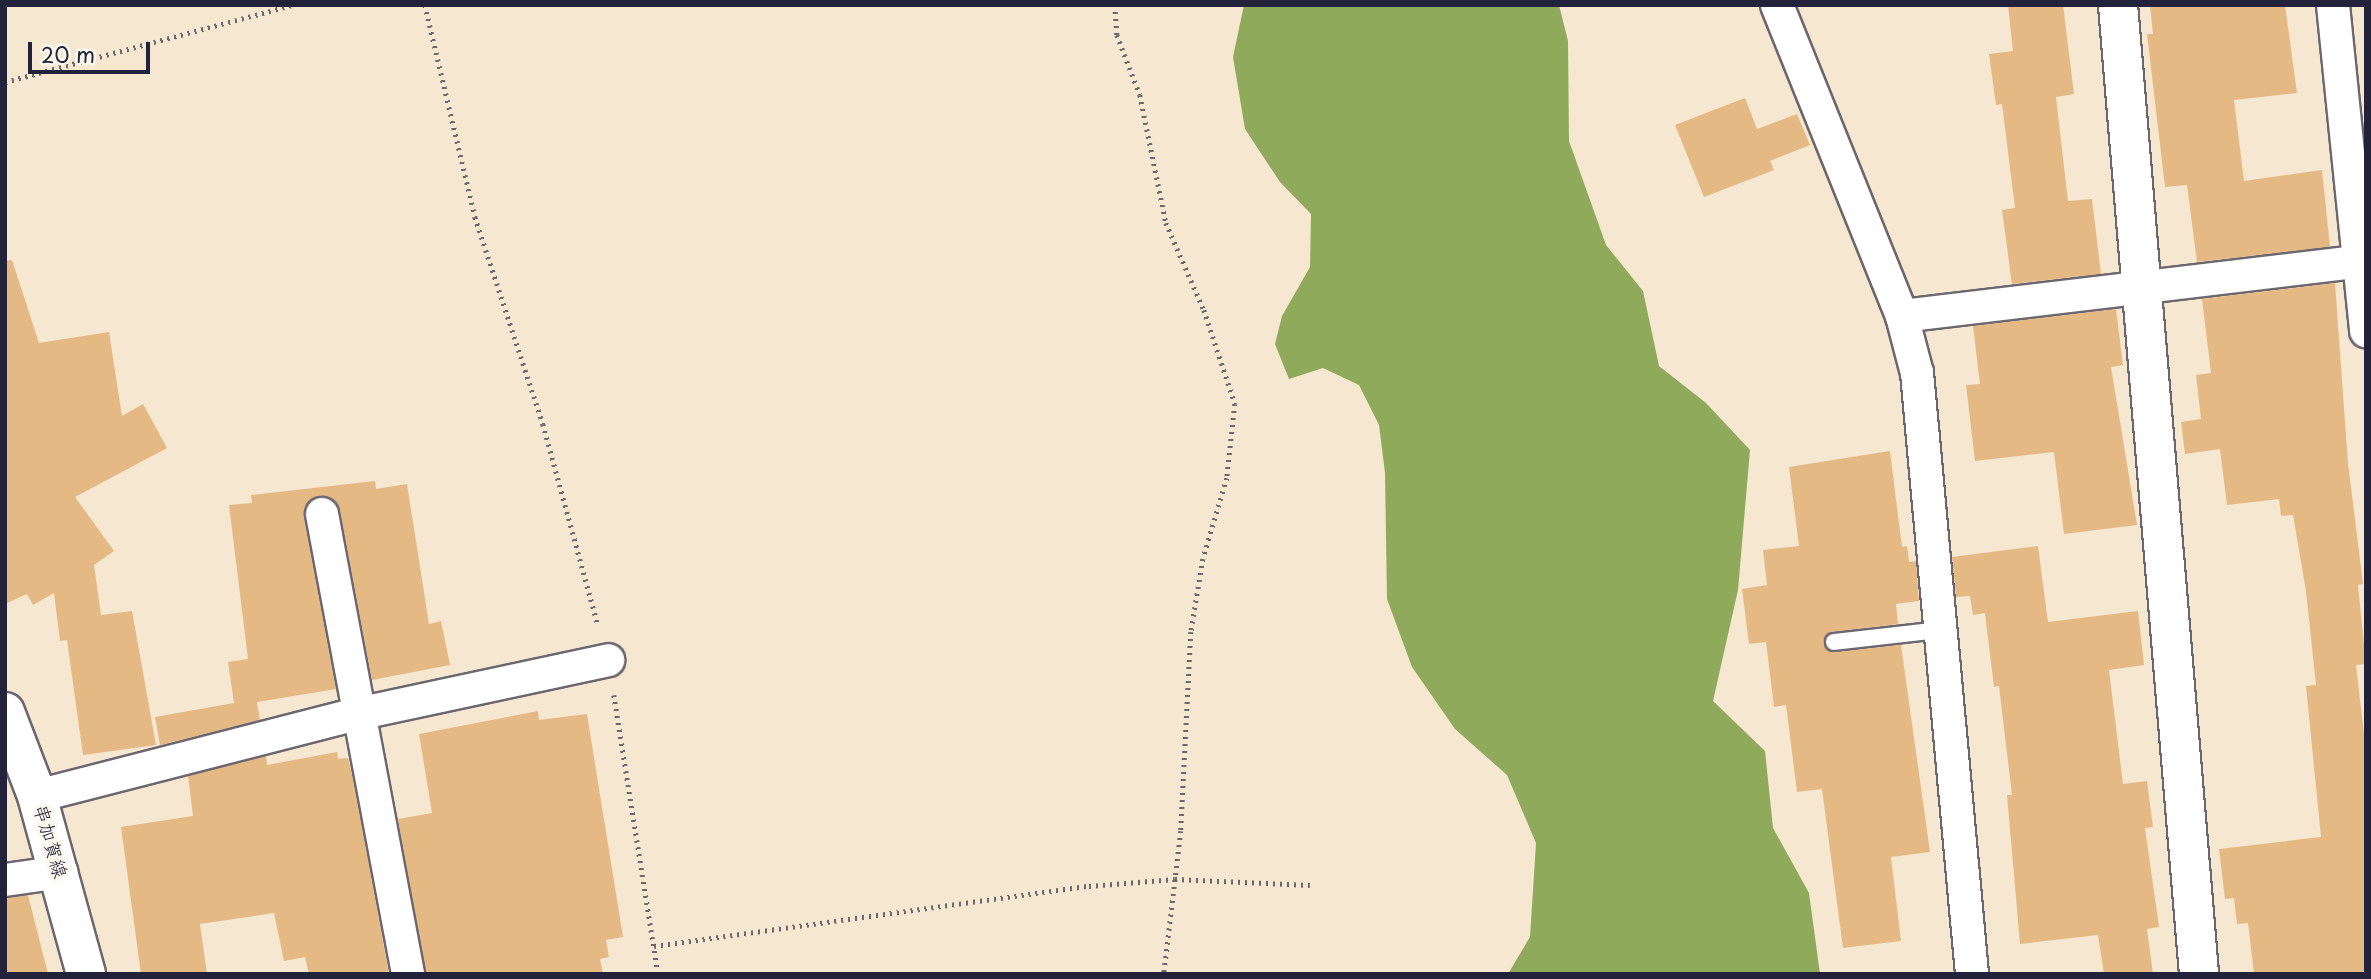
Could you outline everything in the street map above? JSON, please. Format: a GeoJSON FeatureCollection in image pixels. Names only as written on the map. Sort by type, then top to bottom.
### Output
{"type":"FeatureCollection","features":[{"type":"Feature","properties":{"kind":"street"},"geometry":{"type":"LineString","coordinates":[[1777,5],[1902,316],[1917,373],[1972,974]]}},
{"type":"Feature","properties":{"kind":"street"},"geometry":{"type":"LineString","coordinates":[[2118,5],[2199,974]]}},
{"type":"Feature","properties":{"kind":"street"},"geometry":{"type":"LineString","coordinates":[[2333,5],[2363,262],[2366,331]]}},
{"type":"Feature","properties":{"kind":"street"},"geometry":{"type":"LineString","coordinates":[[1902,316],[2141,285],[2363,262]]}},
{"type":"Feature","properties":{"kind":"street"},"geometry":{"type":"LineString","coordinates":[[322,514],[357,714],[408,974]]}},
{"type":"Feature","properties":{"kind":"street"},"geometry":{"type":"LineString","coordinates":[[37,796],[357,714],[608,660]]}},
{"type":"Feature","properties":{"kind":"street","name":"串加賀線"},"geometry":{"type":"LineString","coordinates":[[5,712],[37,796],[61,872],[86,974]]}},
{"type":"Feature","properties":{"kind":"street"},"geometry":{"type":"LineString","coordinates":[[5,880],[61,872]]}},
{"type":"Feature","properties":{"kind":"lane"},"geometry":{"type":"LineString","coordinates":[[1834,642],[1939,630]]}},
{"type":"Feature","properties":{"kind":"path"},"geometry":{"type":"LineString","coordinates":[[5,82],[292,5]]}},
{"type":"Feature","properties":{"kind":"path"},"geometry":{"type":"LineString","coordinates":[[425,5],[475,217],[543,424],[608,660],[658,974]]}},
{"type":"Feature","properties":{"kind":"path"},"geometry":{"type":"LineString","coordinates":[[1115,5],[1117,35],[1140,95],[1166,223],[1204,310],[1235,404],[1227,478],[1203,559],[1191,632],[1175,879],[1164,974]]}},
{"type":"Feature","properties":{"kind":"path"},"geometry":{"type":"LineString","coordinates":[[654,946],[1042,891],[1175,879],[1310,885]]}},
{"type":"Feature","properties":{"kind":"green space"},"geometry":{"type":"Polygon","coordinates":[[[1244,5],[1559,5],[1568,41],[1569,141],[1606,245],[1643,291],[1659,366],[1706,403],[1750,450],[1738,590],[1713,701],[1765,751],[1773,828],[1809,893],[1820,974],[1508,974],[1530,937],[1536,843],[1507,775],[1455,729],[1412,667],[1387,599],[1385,473],[1379,425],[1359,385],[1323,368],[1289,379],[1275,344],[1282,316],[1310,267],[1311,214],[1280,182],[1245,129],[1233,57],[1244,5]]]}},
{"type":"Feature","properties":{"kind":"building"},"geometry":{"type":"Polygon","coordinates":[[[2008,5],[2063,5],[2074,94],[2056,97],[2068,201],[2092,199],[2101,274],[2012,284],[2002,210],[2015,208],[2002,104],[1996,105],[1989,54],[2013,51],[2008,5]]]}},
{"type":"Feature","properties":{"kind":"building"},"geometry":{"type":"Polygon","coordinates":[[[2150,5],[2285,5],[2297,93],[2234,100],[2244,181],[2322,170],[2330,247],[2197,262],[2187,185],[2165,187],[2147,34],[2153,34],[2150,5]]]}},
{"type":"Feature","properties":{"kind":"building"},"geometry":{"type":"Polygon","coordinates":[[[1745,98],[1757,129],[1797,114],[1810,145],[1770,161],[1774,170],[1704,197],[1675,125],[1745,98]]]}},
{"type":"Feature","properties":{"kind":"building"},"geometry":{"type":"Polygon","coordinates":[[[12,260],[39,343],[109,332],[122,416],[143,404],[167,448],[75,497],[114,551],[94,565],[101,615],[132,611],[156,745],[83,755],[67,640],[60,641],[54,593],[33,605],[27,594],[5,604],[5,261],[12,260]]]}},
{"type":"Feature","properties":{"kind":"building"},"geometry":{"type":"Polygon","coordinates":[[[2335,283],[2348,463],[2363,584],[2358,585],[2366,664],[2356,665],[2366,751],[2366,974],[2254,974],[2248,923],[2237,924],[2234,898],[2225,899],[2219,849],[2321,837],[2306,686],[2316,685],[2306,591],[2293,515],[2281,516],[2279,499],[2227,505],[2220,449],[2185,454],[2181,422],[2201,419],[2196,375],[2211,373],[2202,299],[2335,283]]]}},
{"type":"Feature","properties":{"kind":"building"},"geometry":{"type":"Polygon","coordinates":[[[2116,309],[2123,365],[2111,367],[2137,525],[2064,534],[2054,452],[1975,461],[1966,385],[1980,384],[1973,326],[2116,309]]]}},
{"type":"Feature","properties":{"kind":"building"},"geometry":{"type":"Polygon","coordinates":[[[1890,451],[1902,547],[1907,546],[1909,562],[1916,561],[1919,601],[1896,604],[1898,624],[1832,632],[1824,643],[1835,652],[1901,645],[1930,852],[1891,857],[1901,941],[1843,948],[1822,789],[1797,792],[1786,705],[1774,707],[1766,642],[1749,644],[1742,589],[1767,585],[1763,550],[1799,546],[1789,467],[1890,451]]]}},
{"type":"Feature","properties":{"kind":"building"},"geometry":{"type":"Polygon","coordinates":[[[375,481],[376,489],[407,484],[429,624],[441,621],[450,665],[372,680],[340,511],[329,497],[318,496],[305,507],[304,517],[336,689],[257,702],[260,720],[160,745],[155,717],[234,703],[228,662],[248,659],[229,505],[252,503],[251,495],[375,481]]]}},
{"type":"Feature","properties":{"kind":"building"},"geometry":{"type":"Polygon","coordinates":[[[2038,546],[2048,622],[2138,611],[2144,665],[2109,670],[2123,784],[2147,781],[2153,827],[2145,828],[2159,927],[2147,929],[2153,974],[2104,974],[2098,935],[2020,944],[2007,795],[2012,795],[1999,686],[1994,687],[1985,613],[1973,615],[1970,596],[1956,597],[1952,557],[2038,546]]]}},
{"type":"Feature","properties":{"kind":"building"},"geometry":{"type":"Polygon","coordinates":[[[538,711],[539,720],[587,714],[623,937],[606,940],[609,957],[600,959],[603,974],[426,974],[398,819],[432,813],[419,734],[538,711]]]}},
{"type":"Feature","properties":{"kind":"building"},"geometry":{"type":"Polygon","coordinates":[[[337,752],[338,759],[348,758],[353,779],[389,974],[309,974],[305,957],[284,961],[274,913],[200,924],[207,974],[141,974],[121,827],[193,816],[188,776],[266,756],[267,765],[337,752]]]}},
{"type":"Feature","properties":{"kind":"building"},"geometry":{"type":"Polygon","coordinates":[[[28,895],[48,974],[5,974],[5,898],[28,895]]]}}]}
